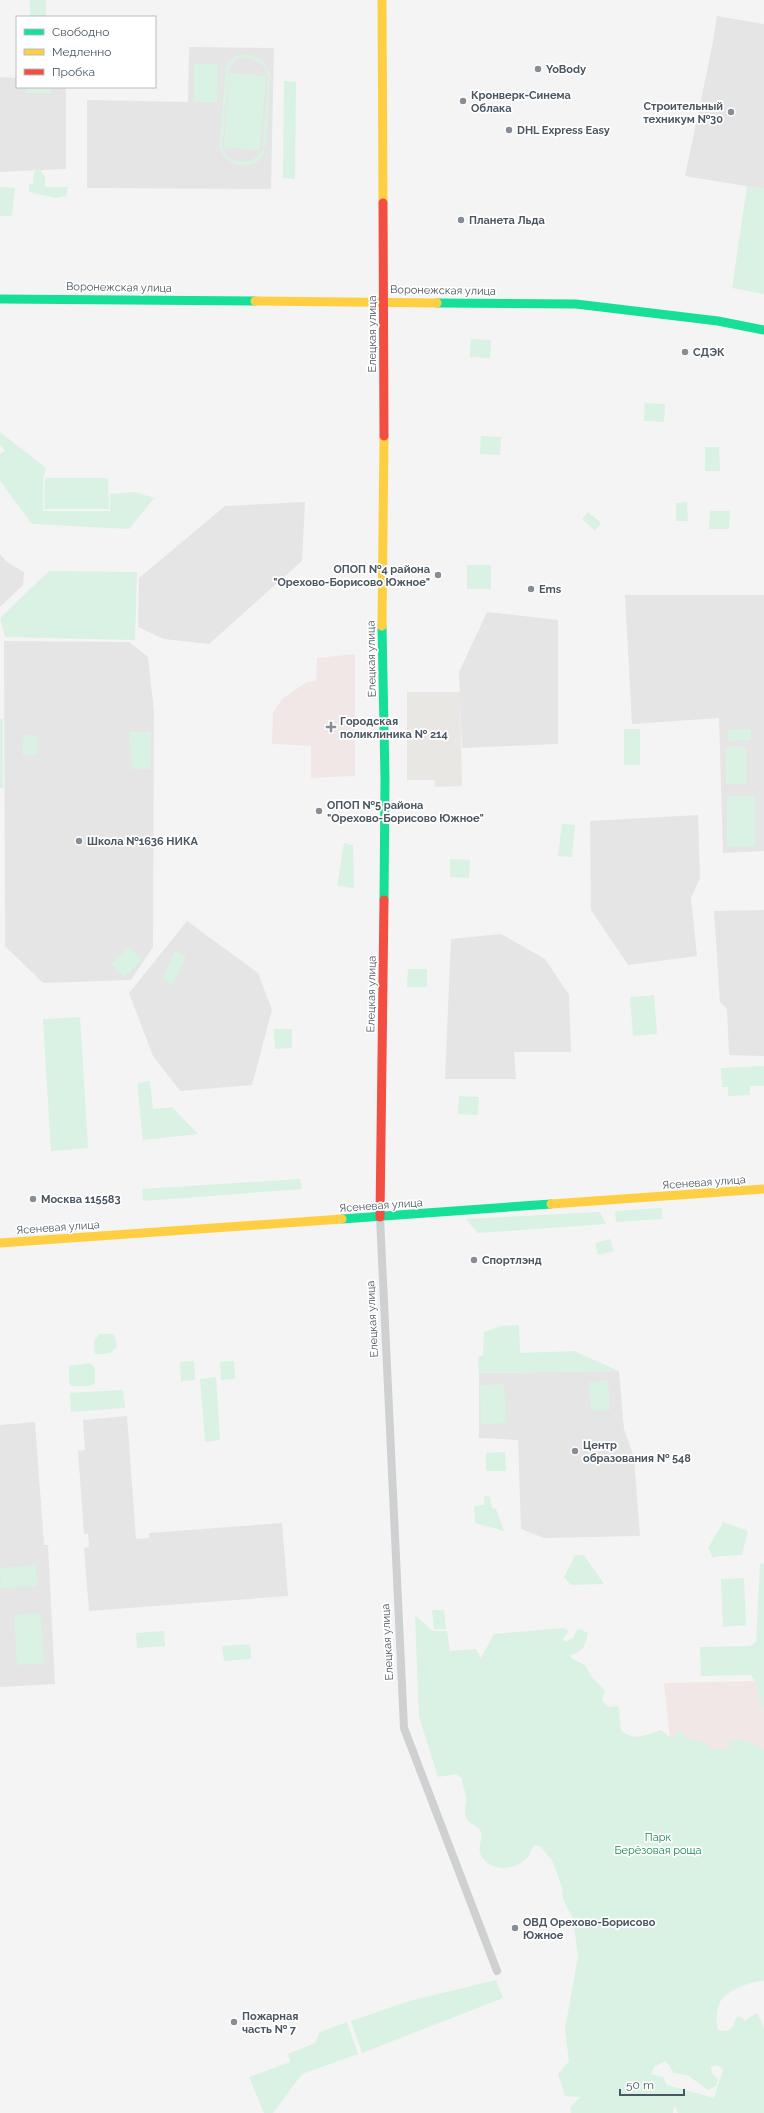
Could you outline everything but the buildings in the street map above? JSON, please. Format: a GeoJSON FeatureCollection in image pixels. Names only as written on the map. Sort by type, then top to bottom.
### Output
{"type":"FeatureCollection","features":[{"type":"Feature","properties":{"kind":"street","name":"Елецкая улица"},"geometry":{"type":"LineString","coordinates":[[382,0],[382,616],[385,806],[380,1217],[404,1728],[497,1971]]}},
{"type":"Feature","properties":{"kind":"street","name":"Воронежская улица"},"geometry":{"type":"LineString","coordinates":[[0,299],[383,301],[576,304],[718,321],[764,330]]}},
{"type":"Feature","properties":{"kind":"street","name":"Ясеневая улица"},"geometry":{"type":"LineString","coordinates":[[0,1243],[764,1189]]}},
{"type":"Feature","properties":{"kind":"shaded area","name":"Строительный техникум №30"},"geometry":{"type":"Polygon","coordinates":[[[717,16],[764,24],[764,189],[685,176],[717,16]]]}},
{"type":"Feature","properties":{"kind":"shaded area"},"geometry":{"type":"Polygon","coordinates":[[[189,47],[274,48],[271,189],[87,188],[87,100],[188,102],[189,47]]]}},
{"type":"Feature","properties":{"kind":"shaded area"},"geometry":{"type":"Polygon","coordinates":[[[0,77],[16,78],[16,88],[66,88],[66,169],[0,172],[0,77]]]}},
{"type":"Feature","properties":{"kind":"shaded area"},"geometry":{"type":"Polygon","coordinates":[[[305,502],[302,561],[209,644],[164,639],[138,627],[139,578],[225,506],[305,502]]]}},
{"type":"Feature","properties":{"kind":"shaded area"},"geometry":{"type":"Polygon","coordinates":[[[0,554],[7,562],[24,572],[23,585],[0,607],[0,554]]]}},
{"type":"Feature","properties":{"kind":"shaded area"},"geometry":{"type":"Polygon","coordinates":[[[625,595],[764,595],[764,851],[723,853],[719,718],[632,724],[625,595]]]}},
{"type":"Feature","properties":{"kind":"shaded area"},"geometry":{"type":"Polygon","coordinates":[[[487,612],[558,620],[558,744],[462,748],[459,672],[487,612]]]}},
{"type":"Feature","properties":{"kind":"shaded area","name":"Школа №1636 НИКА"},"geometry":{"type":"Polygon","coordinates":[[[4,641],[129,642],[148,657],[154,712],[153,947],[131,980],[43,983],[5,946],[4,641]]]}},
{"type":"Feature","properties":{"kind":"shaded area"},"geometry":{"type":"Polygon","coordinates":[[[355,654],[355,776],[311,778],[311,746],[272,744],[273,713],[282,699],[307,682],[316,681],[317,658],[355,654]]]}},
{"type":"Feature","properties":{"kind":"shaded area"},"geometry":{"type":"Polygon","coordinates":[[[407,692],[460,692],[462,786],[435,787],[434,780],[407,780],[407,692]]]}},
{"type":"Feature","properties":{"kind":"shaded area"},"geometry":{"type":"Polygon","coordinates":[[[698,815],[700,878],[691,898],[697,956],[628,965],[591,910],[590,821],[698,815]]]}},
{"type":"Feature","properties":{"kind":"shaded area"},"geometry":{"type":"Polygon","coordinates":[[[764,910],[764,1056],[729,1055],[727,1009],[720,1002],[714,911],[764,910]]]}},
{"type":"Feature","properties":{"kind":"shaded area"},"geometry":{"type":"Polygon","coordinates":[[[187,921],[258,973],[272,1010],[252,1085],[180,1091],[153,1056],[129,993],[187,921]]]}},
{"type":"Feature","properties":{"kind":"shaded area"},"geometry":{"type":"Polygon","coordinates":[[[501,934],[545,959],[569,995],[571,1052],[514,1052],[516,1079],[445,1079],[451,939],[501,934]]]}},
{"type":"Feature","properties":{"kind":"shaded area","name":"Центр образования № 548"},"geometry":{"type":"Polygon","coordinates":[[[619,1371],[624,1429],[634,1457],[640,1536],[544,1538],[521,1529],[518,1440],[479,1438],[479,1373],[619,1371]]]}},
{"type":"Feature","properties":{"kind":"shaded area"},"geometry":{"type":"Polygon","coordinates":[[[127,1416],[136,1539],[149,1538],[149,1533],[282,1523],[288,1596],[89,1611],[84,1548],[89,1547],[88,1534],[84,1534],[78,1451],[85,1450],[83,1420],[127,1416]]]}},
{"type":"Feature","properties":{"kind":"shaded area"},"geometry":{"type":"Polygon","coordinates":[[[35,1422],[44,1545],[48,1545],[55,1684],[0,1687],[0,1425],[35,1422]]]}},
{"type":"Feature","properties":{"kind":"shaded area"},"geometry":{"type":"Polygon","coordinates":[[[755,1681],[764,1713],[764,1756],[671,1750],[664,1683],[755,1681]]]}},
{"type":"Feature","properties":{"kind":"green space"},"geometry":{"type":"Polygon","coordinates":[[[30,0],[46,0],[46,16],[30,16],[30,0]]]}},
{"type":"Feature","properties":{"kind":"green space"},"geometry":{"type":"Polygon","coordinates":[[[246,54],[259,59],[267,67],[270,76],[265,150],[263,156],[258,162],[247,165],[235,164],[229,161],[223,155],[219,147],[226,66],[235,57],[246,54]],[[246,58],[236,60],[229,69],[222,146],[224,153],[234,160],[241,162],[254,159],[263,149],[268,77],[267,72],[259,62],[246,58]]]}},
{"type":"Feature","properties":{"kind":"green space"},"geometry":{"type":"Polygon","coordinates":[[[194,64],[217,64],[217,102],[194,102],[194,64]]]}},
{"type":"Feature","properties":{"kind":"green space"},"geometry":{"type":"Polygon","coordinates":[[[229,73],[266,76],[260,150],[224,147],[229,73]]]}},
{"type":"Feature","properties":{"kind":"green space"},"geometry":{"type":"Polygon","coordinates":[[[284,81],[296,82],[295,179],[283,178],[284,81]]]}},
{"type":"Feature","properties":{"kind":"green space"},"geometry":{"type":"Polygon","coordinates":[[[26,88],[51,88],[51,94],[26,93],[26,88]]]}},
{"type":"Feature","properties":{"kind":"green space"},"geometry":{"type":"Polygon","coordinates":[[[39,168],[45,177],[45,187],[68,187],[66,196],[55,198],[29,192],[29,184],[33,185],[34,173],[39,168]]]}},
{"type":"Feature","properties":{"kind":"green space"},"geometry":{"type":"Polygon","coordinates":[[[747,186],[764,189],[764,294],[732,288],[747,186]]]}},
{"type":"Feature","properties":{"kind":"green space"},"geometry":{"type":"Polygon","coordinates":[[[0,187],[15,188],[12,216],[0,216],[0,187]]]}},
{"type":"Feature","properties":{"kind":"green space"},"geometry":{"type":"Polygon","coordinates":[[[471,339],[491,340],[490,358],[470,357],[471,339]]]}},
{"type":"Feature","properties":{"kind":"green space"},"geometry":{"type":"Polygon","coordinates":[[[645,403],[665,404],[664,422],[644,421],[645,403]]]}},
{"type":"Feature","properties":{"kind":"green space"},"geometry":{"type":"Polygon","coordinates":[[[0,432],[46,468],[43,479],[43,511],[110,511],[110,494],[135,492],[154,498],[129,529],[32,524],[0,481],[0,454],[5,451],[0,444],[0,432]]]}},
{"type":"Feature","properties":{"kind":"green space"},"geometry":{"type":"Polygon","coordinates":[[[481,436],[501,437],[500,455],[480,454],[481,436]]]}},
{"type":"Feature","properties":{"kind":"green space"},"geometry":{"type":"Polygon","coordinates":[[[705,447],[719,447],[720,471],[705,471],[705,447]]]}},
{"type":"Feature","properties":{"kind":"green space"},"geometry":{"type":"Polygon","coordinates":[[[45,478],[108,478],[109,509],[44,509],[45,478]]]}},
{"type":"Feature","properties":{"kind":"green space"},"geometry":{"type":"Polygon","coordinates":[[[687,502],[688,521],[676,521],[676,503],[687,502]]]}},
{"type":"Feature","properties":{"kind":"green space"},"geometry":{"type":"Polygon","coordinates":[[[710,511],[730,511],[729,529],[709,529],[710,511]]]}},
{"type":"Feature","properties":{"kind":"green space"},"geometry":{"type":"Polygon","coordinates":[[[588,512],[601,523],[595,531],[582,519],[588,512]]]}},
{"type":"Feature","properties":{"kind":"green space"},"geometry":{"type":"Polygon","coordinates":[[[467,565],[491,565],[491,589],[467,589],[467,565]]]}},
{"type":"Feature","properties":{"kind":"green space"},"geometry":{"type":"Polygon","coordinates":[[[49,571],[137,572],[135,640],[5,637],[0,618],[49,571]]]}},
{"type":"Feature","properties":{"kind":"green space"},"geometry":{"type":"Polygon","coordinates":[[[0,719],[3,719],[3,788],[0,788],[0,719]]]}},
{"type":"Feature","properties":{"kind":"green space"},"geometry":{"type":"Polygon","coordinates":[[[624,729],[640,729],[640,765],[624,765],[624,729]]]}},
{"type":"Feature","properties":{"kind":"green space"},"geometry":{"type":"Polygon","coordinates":[[[751,729],[751,740],[728,741],[728,730],[751,729]]]}},
{"type":"Feature","properties":{"kind":"green space"},"geometry":{"type":"Polygon","coordinates":[[[129,732],[151,732],[150,769],[132,769],[129,732]]]}},
{"type":"Feature","properties":{"kind":"green space"},"geometry":{"type":"Polygon","coordinates":[[[24,734],[38,737],[37,755],[22,755],[24,734]]]}},
{"type":"Feature","properties":{"kind":"green space"},"geometry":{"type":"Polygon","coordinates":[[[726,747],[746,747],[746,784],[726,784],[726,747]]]}},
{"type":"Feature","properties":{"kind":"green space"},"geometry":{"type":"Polygon","coordinates":[[[727,796],[755,796],[755,846],[727,847],[727,796]]]}},
{"type":"Feature","properties":{"kind":"green space"},"geometry":{"type":"Polygon","coordinates":[[[562,824],[575,825],[572,857],[558,856],[562,824]]]}},
{"type":"Feature","properties":{"kind":"green space"},"geometry":{"type":"Polygon","coordinates":[[[344,843],[353,845],[354,888],[337,886],[344,843]]]}},
{"type":"Feature","properties":{"kind":"green space"},"geometry":{"type":"Polygon","coordinates":[[[450,859],[470,860],[469,878],[450,877],[450,859]]]}},
{"type":"Feature","properties":{"kind":"green space"},"geometry":{"type":"Polygon","coordinates":[[[129,947],[142,960],[124,977],[111,964],[129,947]]]}},
{"type":"Feature","properties":{"kind":"green space"},"geometry":{"type":"Polygon","coordinates":[[[175,951],[186,956],[173,984],[162,979],[175,951]]]}},
{"type":"Feature","properties":{"kind":"green space"},"geometry":{"type":"Polygon","coordinates":[[[408,969],[427,969],[427,987],[407,987],[408,969]]]}},
{"type":"Feature","properties":{"kind":"green space"},"geometry":{"type":"Polygon","coordinates":[[[654,995],[657,1034],[633,1036],[630,997],[654,995]]]}},
{"type":"Feature","properties":{"kind":"green space"},"geometry":{"type":"Polygon","coordinates":[[[80,1017],[88,1148],[51,1151],[43,1019],[80,1017]]]}},
{"type":"Feature","properties":{"kind":"green space"},"geometry":{"type":"Polygon","coordinates":[[[274,1029],[292,1029],[292,1048],[275,1049],[274,1029]]]}},
{"type":"Feature","properties":{"kind":"green space"},"geometry":{"type":"Polygon","coordinates":[[[764,1066],[764,1086],[750,1086],[750,1095],[728,1096],[728,1087],[722,1087],[721,1068],[764,1066]]]}},
{"type":"Feature","properties":{"kind":"green space"},"geometry":{"type":"Polygon","coordinates":[[[150,1081],[153,1109],[172,1107],[198,1134],[143,1140],[137,1083],[150,1081]]]}},
{"type":"Feature","properties":{"kind":"green space"},"geometry":{"type":"Polygon","coordinates":[[[459,1096],[479,1097],[478,1115],[458,1114],[459,1096]]]}},
{"type":"Feature","properties":{"kind":"green space"},"geometry":{"type":"Polygon","coordinates":[[[300,1179],[302,1189],[143,1201],[142,1189],[300,1179]]]}},
{"type":"Feature","properties":{"kind":"green space"},"geometry":{"type":"Polygon","coordinates":[[[662,1208],[662,1219],[616,1222],[615,1211],[662,1208]]]}},
{"type":"Feature","properties":{"kind":"green space"},"geometry":{"type":"Polygon","coordinates":[[[600,1212],[606,1224],[478,1233],[466,1219],[600,1212]]]}},
{"type":"Feature","properties":{"kind":"green space"},"geometry":{"type":"Polygon","coordinates":[[[610,1239],[614,1251],[598,1255],[595,1243],[610,1239]]]}},
{"type":"Feature","properties":{"kind":"green space"},"geometry":{"type":"Polygon","coordinates":[[[519,1325],[520,1353],[574,1351],[619,1371],[479,1373],[478,1357],[483,1356],[484,1332],[501,1326],[519,1325]]]}},
{"type":"Feature","properties":{"kind":"green space"},"geometry":{"type":"Polygon","coordinates":[[[99,1334],[112,1334],[115,1336],[117,1346],[113,1351],[95,1354],[94,1341],[99,1334]]]}},
{"type":"Feature","properties":{"kind":"green space"},"geometry":{"type":"Polygon","coordinates":[[[194,1361],[195,1380],[181,1381],[180,1362],[194,1361]]]}},
{"type":"Feature","properties":{"kind":"green space"},"geometry":{"type":"Polygon","coordinates":[[[234,1361],[235,1379],[221,1380],[220,1362],[234,1361]]]}},
{"type":"Feature","properties":{"kind":"green space"},"geometry":{"type":"Polygon","coordinates":[[[90,1363],[95,1367],[95,1383],[91,1386],[71,1386],[69,1382],[69,1366],[90,1363]]]}},
{"type":"Feature","properties":{"kind":"green space"},"geometry":{"type":"Polygon","coordinates":[[[216,1377],[220,1440],[205,1442],[200,1379],[216,1377]]]}},
{"type":"Feature","properties":{"kind":"green space"},"geometry":{"type":"Polygon","coordinates":[[[608,1380],[610,1410],[591,1411],[589,1382],[608,1380]]]}},
{"type":"Feature","properties":{"kind":"green space"},"geometry":{"type":"Polygon","coordinates":[[[504,1384],[506,1423],[481,1424],[480,1385],[504,1384]]]}},
{"type":"Feature","properties":{"kind":"green space"},"geometry":{"type":"Polygon","coordinates":[[[123,1390],[125,1408],[71,1412],[70,1393],[123,1390]]]}},
{"type":"Feature","properties":{"kind":"green space"},"geometry":{"type":"Polygon","coordinates":[[[505,1452],[506,1471],[486,1471],[486,1453],[505,1452]]]}},
{"type":"Feature","properties":{"kind":"green space"},"geometry":{"type":"Polygon","coordinates":[[[484,1496],[490,1497],[492,1508],[496,1509],[504,1531],[475,1523],[474,1506],[484,1505],[484,1496]]]}},
{"type":"Feature","properties":{"kind":"green space"},"geometry":{"type":"Polygon","coordinates":[[[721,1521],[748,1531],[742,1555],[719,1556],[713,1558],[708,1548],[723,1523],[721,1521]]]}},
{"type":"Feature","properties":{"kind":"green space"},"geometry":{"type":"Polygon","coordinates":[[[575,1555],[584,1555],[604,1584],[571,1585],[564,1577],[575,1555]]]}},
{"type":"Feature","properties":{"kind":"green space"},"geometry":{"type":"Polygon","coordinates":[[[760,1563],[764,1564],[764,1713],[755,1681],[751,1675],[701,1676],[700,1647],[750,1646],[756,1642],[760,1563]]]}},
{"type":"Feature","properties":{"kind":"green space"},"geometry":{"type":"Polygon","coordinates":[[[36,1565],[37,1586],[1,1588],[0,1568],[36,1565]]]}},
{"type":"Feature","properties":{"kind":"green space"},"geometry":{"type":"Polygon","coordinates":[[[744,1578],[746,1625],[723,1627],[721,1579],[744,1578]]]}},
{"type":"Feature","properties":{"kind":"green space"},"geometry":{"type":"Polygon","coordinates":[[[432,1610],[444,1610],[446,1629],[434,1629],[432,1610]]]}},
{"type":"Feature","properties":{"kind":"green space"},"geometry":{"type":"Polygon","coordinates":[[[40,1613],[44,1663],[17,1665],[14,1615],[40,1613]]]}},
{"type":"Feature","properties":{"kind":"green space","name":"Парк Берёзовая роща"},"geometry":{"type":"Polygon","coordinates":[[[415,1615],[433,1631],[447,1631],[450,1651],[476,1649],[481,1658],[494,1634],[564,1628],[569,1631],[563,1639],[565,1642],[573,1638],[577,1630],[580,1629],[588,1633],[586,1641],[581,1650],[571,1655],[571,1658],[585,1665],[591,1676],[605,1691],[602,1700],[608,1707],[617,1706],[619,1708],[621,1730],[626,1734],[635,1737],[661,1730],[671,1738],[680,1731],[683,1731],[687,1739],[705,1742],[712,1749],[728,1749],[730,1747],[729,1741],[745,1740],[764,1750],[764,1981],[754,1982],[735,1989],[725,1996],[720,2002],[717,2023],[718,2030],[727,2031],[732,2027],[737,2016],[743,2018],[744,2021],[757,2013],[764,2028],[764,2113],[678,2113],[674,2105],[673,2113],[571,2113],[570,2108],[580,2097],[565,2096],[558,2074],[569,2061],[565,2029],[578,1956],[573,1919],[563,1899],[562,1887],[553,1862],[541,1847],[536,1845],[527,1858],[516,1866],[502,1868],[495,1867],[484,1859],[480,1853],[481,1832],[467,1820],[465,1815],[466,1796],[462,1778],[456,1774],[438,1777],[419,1717],[415,1615]],[[666,2061],[655,2066],[651,2074],[663,2077],[667,2085],[714,2098],[723,2070],[719,2066],[714,2065],[711,2067],[712,2073],[718,2080],[716,2086],[708,2090],[687,2075],[674,2073],[666,2061]]]}},
{"type":"Feature","properties":{"kind":"green space"},"geometry":{"type":"Polygon","coordinates":[[[164,1631],[165,1646],[137,1648],[136,1633],[164,1631]]]}},
{"type":"Feature","properties":{"kind":"green space"},"geometry":{"type":"Polygon","coordinates":[[[250,1644],[251,1659],[224,1661],[222,1646],[250,1644]]]}},
{"type":"Feature","properties":{"kind":"green space"},"geometry":{"type":"Polygon","coordinates":[[[496,1980],[503,1998],[362,2053],[351,2021],[409,2001],[496,1980]]]}},
{"type":"Feature","properties":{"kind":"green space"},"geometry":{"type":"Polygon","coordinates":[[[347,2022],[358,2054],[302,2074],[273,2113],[264,2113],[249,2077],[290,2062],[288,2054],[315,2043],[320,2032],[347,2022]]]}},
{"type":"Feature","properties":{"kind":"traffic: fast"},"geometry":{"type":"LineString","coordinates":[[0,299],[255,301]]}},
{"type":"Feature","properties":{"kind":"traffic: fast"},"geometry":{"type":"LineString","coordinates":[[437,303],[576,304],[718,321],[764,330]]}},
{"type":"Feature","properties":{"kind":"traffic: fast"},"geometry":{"type":"LineString","coordinates":[[382,626],[385,779],[384,900]]}},
{"type":"Feature","properties":{"kind":"traffic: fast"},"geometry":{"type":"LineString","coordinates":[[342,1219],[551,1204]]}},
{"type":"Feature","properties":{"kind":"traffic: slow"},"geometry":{"type":"LineString","coordinates":[[382,0],[383,203]]}},
{"type":"Feature","properties":{"kind":"traffic: slow"},"geometry":{"type":"LineString","coordinates":[[255,301],[437,303]]}},
{"type":"Feature","properties":{"kind":"traffic: slow"},"geometry":{"type":"LineString","coordinates":[[382,626],[384,436]]}},
{"type":"Feature","properties":{"kind":"traffic: slow"},"geometry":{"type":"LineString","coordinates":[[551,1204],[764,1189]]}},
{"type":"Feature","properties":{"kind":"traffic: slow"},"geometry":{"type":"LineString","coordinates":[[0,1243],[342,1219]]}},
{"type":"Feature","properties":{"kind":"traffic: jam"},"geometry":{"type":"LineString","coordinates":[[383,203],[384,436]]}},
{"type":"Feature","properties":{"kind":"traffic: jam"},"geometry":{"type":"LineString","coordinates":[[380,1217],[384,900]]}},
{"type":"Feature","properties":{"kind":"place","name":"YoBody"},"geometry":{"type":"Point","coordinates":[538,69]}},
{"type":"Feature","properties":{"kind":"place","name":"Кронверк-Синема Облака"},"geometry":{"type":"Point","coordinates":[463,101]}},
{"type":"Feature","properties":{"kind":"place","name":"Строительный техникум №30"},"geometry":{"type":"Point","coordinates":[731,112]}},
{"type":"Feature","properties":{"kind":"place","name":"DHL Express Easy"},"geometry":{"type":"Point","coordinates":[509,130]}},
{"type":"Feature","properties":{"kind":"place","name":"Планета Льда"},"geometry":{"type":"Point","coordinates":[461,220]}},
{"type":"Feature","properties":{"kind":"place","name":"СДЭК"},"geometry":{"type":"Point","coordinates":[685,352]}},
{"type":"Feature","properties":{"kind":"place","name":"ОПОП №4 района \"Орехово-Борисово Южное\""},"geometry":{"type":"Point","coordinates":[438,575]}},
{"type":"Feature","properties":{"kind":"place","name":"Ems"},"geometry":{"type":"Point","coordinates":[531,589]}},
{"type":"Feature","properties":{"kind":"place","name":"Городская поликлиника № 214"},"geometry":{"type":"Point","coordinates":[331,727]}},
{"type":"Feature","properties":{"kind":"place","name":"ОПОП №5 района \"Орехово-Борисово Южное\""},"geometry":{"type":"Point","coordinates":[319,811]}},
{"type":"Feature","properties":{"kind":"place","name":"Школа №1636 НИКА"},"geometry":{"type":"Point","coordinates":[79,841]}},
{"type":"Feature","properties":{"kind":"place","name":"Москва 115583"},"geometry":{"type":"Point","coordinates":[33,1199]}},
{"type":"Feature","properties":{"kind":"place","name":"Спортлэнд"},"geometry":{"type":"Point","coordinates":[474,1260]}},
{"type":"Feature","properties":{"kind":"place","name":"Центр образования № 548"},"geometry":{"type":"Point","coordinates":[575,1451]}},
{"type":"Feature","properties":{"kind":"place","name":"ОВД Орехово-Борисово Южное"},"geometry":{"type":"Point","coordinates":[515,1928]}},
{"type":"Feature","properties":{"kind":"place","name":"Пожарная часть № 7"},"geometry":{"type":"Point","coordinates":[234,2022]}}]}
